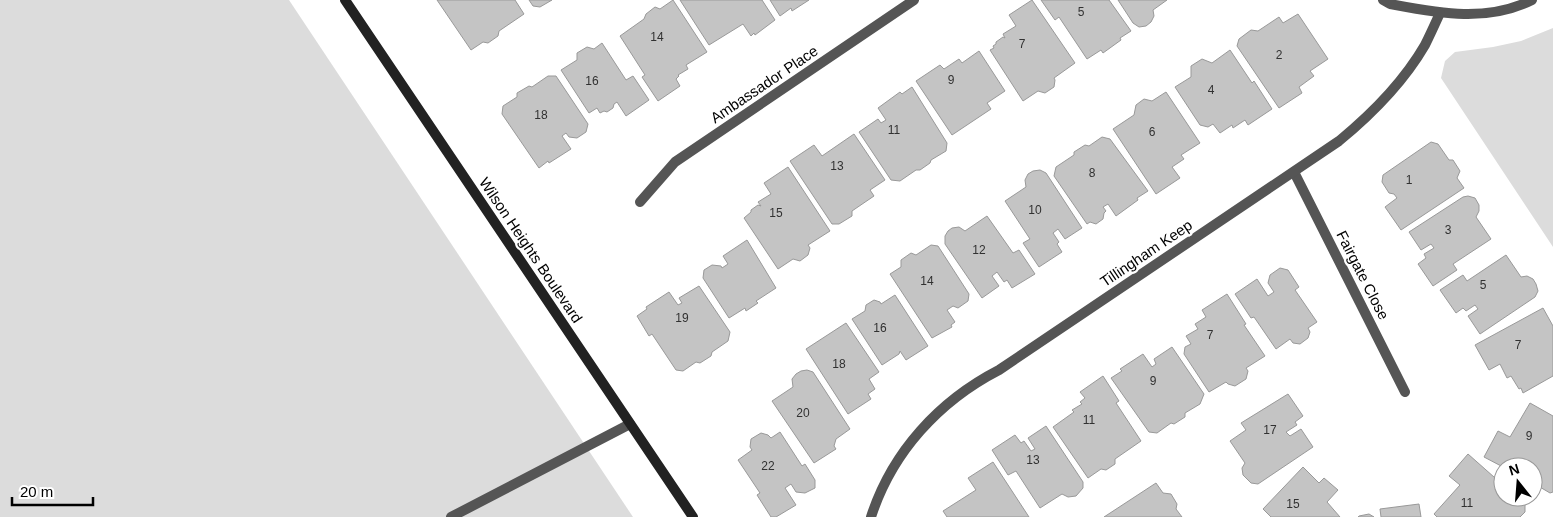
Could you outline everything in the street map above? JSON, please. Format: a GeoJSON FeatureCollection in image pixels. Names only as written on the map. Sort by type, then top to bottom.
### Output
{"type":"FeatureCollection","features":[{"type":"Feature","properties":{"kind":"main road","name":"Wilson Heights Boulevard"},"geometry":{"type":"LineString","coordinates":[[345,0],[692,517]]}},
{"type":"Feature","properties":{"kind":"street","name":"Ambassador Place"},"geometry":{"type":"LineString","coordinates":[[640,202],[675,162],[914,0]]}},
{"type":"Feature","properties":{"kind":"street"},"geometry":{"type":"LineString","coordinates":[[1383,0],[1390,4],[1440,13],[1479,14],[1519,7],[1532,0]]}},
{"type":"Feature","properties":{"kind":"street","name":"Tillingham Keep"},"geometry":{"type":"LineString","coordinates":[[871,517],[884,484],[896,462],[915,436],[938,411],[977,381],[999,370],[1339,141],[1374,111],[1399,83],[1425,45],[1440,13]]}},
{"type":"Feature","properties":{"kind":"street","name":"Fairgate Close"},"geometry":{"type":"LineString","coordinates":[[1294,172],[1404,392]]}},
{"type":"Feature","properties":{"kind":"street"},"geometry":{"type":"LineString","coordinates":[[451,517],[630,424]]}},
{"type":"Feature","properties":{"kind":"shaded area"},"geometry":{"type":"Polygon","coordinates":[[[0,0],[289,0],[633,517],[0,517],[0,0]]]}},
{"type":"Feature","properties":{"kind":"shaded area"},"geometry":{"type":"Polygon","coordinates":[[[1553,28],[1553,247],[1441,78],[1445,61],[1455,52],[1521,41],[1553,28]]]}},
{"type":"Feature","properties":{"kind":"building"},"geometry":{"type":"Polygon","coordinates":[[[437,0],[515,0],[524,14],[499,31],[498,36],[488,43],[483,42],[471,50],[437,0]]]}},
{"type":"Feature","properties":{"kind":"building"},"geometry":{"type":"Polygon","coordinates":[[[529,0],[552,0],[540,7],[533,6],[529,0]]]}},
{"type":"Feature","properties":{"kind":"building"},"geometry":{"type":"Polygon","coordinates":[[[673,0],[707,52],[686,65],[688,69],[678,75],[676,79],[680,86],[658,101],[642,77],[645,75],[620,36],[644,19],[646,14],[655,7],[660,9],[673,0]]]}},
{"type":"Feature","properties":{"kind":"building"},"geometry":{"type":"Polygon","coordinates":[[[680,0],[762,0],[775,20],[751,36],[743,24],[709,45],[680,0]]]}},
{"type":"Feature","properties":{"kind":"building"},"geometry":{"type":"Polygon","coordinates":[[[770,0],[809,0],[792,11],[791,8],[780,16],[770,0]]]}},
{"type":"Feature","properties":{"kind":"building"},"geometry":{"type":"Polygon","coordinates":[[[1032,0],[1075,63],[1054,78],[1054,87],[1045,93],[1038,91],[1023,101],[990,50],[994,48],[993,46],[996,42],[1003,37],[1005,38],[1003,34],[1016,26],[1009,15],[1032,0]]]}},
{"type":"Feature","properties":{"kind":"building"},"geometry":{"type":"Polygon","coordinates":[[[1041,0],[1109,0],[1131,31],[1103,53],[1101,50],[1087,59],[1059,17],[1055,20],[1041,0]]]}},
{"type":"Feature","properties":{"kind":"building"},"geometry":{"type":"Polygon","coordinates":[[[1118,0],[1167,0],[1153,10],[1154,16],[1151,22],[1146,26],[1139,27],[1133,23],[1118,0]]]}},
{"type":"Feature","properties":{"kind":"building"},"geometry":{"type":"Polygon","coordinates":[[[1298,14],[1328,59],[1310,71],[1314,76],[1299,87],[1302,93],[1279,108],[1237,46],[1239,39],[1251,30],[1258,31],[1279,17],[1283,23],[1298,14]]]}},
{"type":"Feature","properties":{"kind":"building"},"geometry":{"type":"Polygon","coordinates":[[[602,43],[626,80],[633,76],[649,100],[626,116],[617,102],[607,112],[600,113],[597,108],[589,113],[561,70],[577,60],[577,53],[587,47],[594,49],[602,43]]]}},
{"type":"Feature","properties":{"kind":"building"},"geometry":{"type":"Polygon","coordinates":[[[1230,50],[1252,83],[1254,81],[1272,109],[1248,125],[1245,120],[1233,128],[1232,125],[1220,133],[1213,124],[1208,127],[1200,125],[1175,87],[1191,77],[1191,66],[1202,59],[1212,63],[1230,50]]]}},
{"type":"Feature","properties":{"kind":"building"},"geometry":{"type":"Polygon","coordinates":[[[979,51],[1005,91],[987,103],[991,109],[952,135],[916,81],[940,65],[944,69],[959,59],[962,63],[979,51]]]}},
{"type":"Feature","properties":{"kind":"building"},"geometry":{"type":"Polygon","coordinates":[[[548,76],[556,76],[588,124],[586,132],[577,138],[569,137],[566,133],[562,136],[571,149],[539,168],[502,114],[503,106],[517,97],[517,93],[529,86],[532,87],[548,76]]]}},
{"type":"Feature","properties":{"kind":"building"},"geometry":{"type":"Polygon","coordinates":[[[912,87],[947,143],[946,151],[931,160],[930,163],[920,170],[916,170],[900,181],[891,180],[859,132],[878,119],[881,123],[886,120],[878,108],[900,92],[902,94],[912,87]]]}},
{"type":"Feature","properties":{"kind":"building"},"geometry":{"type":"Polygon","coordinates":[[[1166,92],[1200,143],[1181,155],[1184,159],[1172,167],[1180,178],[1156,194],[1113,129],[1134,115],[1136,105],[1144,99],[1152,101],[1166,92]]]}},
{"type":"Feature","properties":{"kind":"building"},"geometry":{"type":"Polygon","coordinates":[[[854,134],[885,180],[870,190],[874,196],[852,211],[852,216],[839,224],[832,224],[790,161],[814,145],[822,156],[854,134]]]}},
{"type":"Feature","properties":{"kind":"building"},"geometry":{"type":"Polygon","coordinates":[[[1102,137],[1110,139],[1148,191],[1116,216],[1108,204],[1103,207],[1106,211],[1103,219],[1096,224],[1090,222],[1087,224],[1054,176],[1056,167],[1074,155],[1074,152],[1085,145],[1089,146],[1102,137]]]}},
{"type":"Feature","properties":{"kind":"building"},"geometry":{"type":"Polygon","coordinates":[[[1431,142],[1438,144],[1449,160],[1453,160],[1460,171],[1457,178],[1464,188],[1401,230],[1385,207],[1397,198],[1394,194],[1389,193],[1382,182],[1383,175],[1431,142]]]}},
{"type":"Feature","properties":{"kind":"building"},"geometry":{"type":"Polygon","coordinates":[[[788,167],[830,231],[808,245],[810,248],[808,255],[800,261],[793,259],[778,269],[744,218],[758,205],[761,206],[758,202],[771,194],[764,183],[788,167]]]}},
{"type":"Feature","properties":{"kind":"building"},"geometry":{"type":"Polygon","coordinates":[[[1040,170],[1046,173],[1082,228],[1065,239],[1058,229],[1053,233],[1059,242],[1057,244],[1062,252],[1039,267],[1023,243],[1030,239],[1005,201],[1026,187],[1025,180],[1028,174],[1040,170]]]}},
{"type":"Feature","properties":{"kind":"building"},"geometry":{"type":"Polygon","coordinates":[[[1463,197],[1475,198],[1479,205],[1476,217],[1491,239],[1453,264],[1457,270],[1433,286],[1418,264],[1426,258],[1424,254],[1434,248],[1431,244],[1421,250],[1409,232],[1463,197]]]}},
{"type":"Feature","properties":{"kind":"building"},"geometry":{"type":"Polygon","coordinates":[[[987,216],[1013,253],[1019,250],[1035,274],[1012,288],[1007,280],[1004,282],[997,272],[992,276],[999,286],[982,298],[945,244],[945,236],[952,228],[959,227],[965,231],[987,216]]]}},
{"type":"Feature","properties":{"kind":"building"},"geometry":{"type":"Polygon","coordinates":[[[747,240],[776,288],[756,301],[758,303],[746,311],[745,308],[729,318],[703,278],[704,270],[712,265],[721,266],[722,268],[728,264],[723,256],[747,240]]]}},
{"type":"Feature","properties":{"kind":"building"},"geometry":{"type":"Polygon","coordinates":[[[931,245],[938,246],[969,294],[968,301],[958,308],[953,306],[947,310],[955,322],[951,325],[952,327],[932,338],[890,274],[901,267],[901,260],[911,253],[916,255],[931,245]]]}},
{"type":"Feature","properties":{"kind":"building"},"geometry":{"type":"Polygon","coordinates":[[[1506,255],[1521,277],[1527,276],[1533,279],[1538,291],[1535,297],[1480,334],[1468,316],[1478,309],[1475,305],[1466,311],[1463,308],[1456,313],[1440,290],[1463,275],[1467,281],[1506,255]]]}},
{"type":"Feature","properties":{"kind":"building"},"geometry":{"type":"Polygon","coordinates":[[[1280,268],[1288,270],[1299,287],[1295,290],[1317,322],[1308,328],[1310,332],[1308,338],[1300,344],[1293,343],[1290,339],[1276,349],[1254,317],[1251,318],[1235,294],[1257,279],[1268,296],[1274,292],[1268,283],[1270,275],[1280,268]]]}},
{"type":"Feature","properties":{"kind":"building"},"geometry":{"type":"Polygon","coordinates":[[[699,286],[730,332],[728,341],[700,363],[696,362],[683,371],[676,370],[652,334],[649,336],[637,316],[647,309],[646,307],[669,292],[678,305],[682,303],[679,298],[699,286]]]}},
{"type":"Feature","properties":{"kind":"building"},"geometry":{"type":"Polygon","coordinates":[[[1227,294],[1246,324],[1244,325],[1265,356],[1246,368],[1248,371],[1246,379],[1235,386],[1226,382],[1209,392],[1184,354],[1185,347],[1191,344],[1186,336],[1198,329],[1195,324],[1206,317],[1202,310],[1227,294]]]}},
{"type":"Feature","properties":{"kind":"building"},"geometry":{"type":"Polygon","coordinates":[[[895,295],[928,346],[906,360],[900,351],[899,354],[882,365],[852,319],[865,311],[866,305],[874,300],[881,304],[895,295]]]}},
{"type":"Feature","properties":{"kind":"building"},"geometry":{"type":"Polygon","coordinates":[[[1543,308],[1553,326],[1553,376],[1523,393],[1511,376],[1507,378],[1500,364],[1489,370],[1475,345],[1543,308]]]}},
{"type":"Feature","properties":{"kind":"building"},"geometry":{"type":"Polygon","coordinates":[[[846,323],[879,372],[869,379],[875,389],[868,394],[871,399],[848,414],[806,349],[846,323]]]}},
{"type":"Feature","properties":{"kind":"building"},"geometry":{"type":"Polygon","coordinates":[[[1172,347],[1204,394],[1200,404],[1185,413],[1185,417],[1174,424],[1171,423],[1157,433],[1149,432],[1111,378],[1122,371],[1120,369],[1143,354],[1152,367],[1156,364],[1154,359],[1172,347]]]}},
{"type":"Feature","properties":{"kind":"building"},"geometry":{"type":"Polygon","coordinates":[[[807,370],[813,372],[850,429],[836,439],[834,446],[836,449],[814,463],[772,401],[793,387],[792,379],[796,374],[807,370]]]}},
{"type":"Feature","properties":{"kind":"building"},"geometry":{"type":"Polygon","coordinates":[[[1103,376],[1119,401],[1116,403],[1141,441],[1115,459],[1115,464],[1106,470],[1101,469],[1088,478],[1053,427],[1074,412],[1072,410],[1082,404],[1080,402],[1085,398],[1080,392],[1103,376]]]}},
{"type":"Feature","properties":{"kind":"building"},"geometry":{"type":"Polygon","coordinates":[[[1288,394],[1303,416],[1295,422],[1297,425],[1286,432],[1290,436],[1301,429],[1313,447],[1258,484],[1251,483],[1243,475],[1242,468],[1245,463],[1230,441],[1246,430],[1241,423],[1288,394]]]}},
{"type":"Feature","properties":{"kind":"building"},"geometry":{"type":"Polygon","coordinates":[[[1530,403],[1553,416],[1553,492],[1550,493],[1543,489],[1543,457],[1493,457],[1493,462],[1484,457],[1498,431],[1510,437],[1530,403]]]}},
{"type":"Feature","properties":{"kind":"building"},"geometry":{"type":"Polygon","coordinates":[[[1046,426],[1083,482],[1083,488],[1076,496],[1068,497],[1062,494],[1040,508],[1016,471],[1008,475],[992,450],[1015,435],[1021,443],[1024,441],[1031,451],[1035,449],[1028,438],[1046,426]]]}},
{"type":"Feature","properties":{"kind":"building"},"geometry":{"type":"Polygon","coordinates":[[[780,432],[802,466],[805,464],[815,480],[815,488],[805,493],[796,492],[791,484],[785,488],[796,505],[776,517],[771,517],[757,495],[760,493],[738,460],[752,450],[750,447],[751,439],[761,433],[771,438],[780,432]]]}},
{"type":"Feature","properties":{"kind":"building"},"geometry":{"type":"Polygon","coordinates":[[[1468,454],[1493,476],[1493,507],[1525,507],[1525,512],[1520,517],[1437,517],[1434,514],[1460,485],[1449,476],[1468,454]]]}},
{"type":"Feature","properties":{"kind":"building"},"geometry":{"type":"Polygon","coordinates":[[[993,462],[1029,517],[947,517],[943,511],[976,490],[968,478],[993,462]]]}},
{"type":"Feature","properties":{"kind":"building"},"geometry":{"type":"Polygon","coordinates":[[[1303,467],[1319,483],[1324,478],[1338,490],[1327,502],[1340,517],[1271,517],[1263,509],[1303,467]]]}},
{"type":"Feature","properties":{"kind":"building"},"geometry":{"type":"Polygon","coordinates":[[[1156,483],[1163,493],[1171,494],[1177,504],[1176,509],[1182,517],[1104,517],[1156,483]]]}},
{"type":"Feature","properties":{"kind":"building"},"geometry":{"type":"Polygon","coordinates":[[[1419,504],[1421,517],[1381,517],[1380,509],[1419,504]]]}},
{"type":"Feature","properties":{"kind":"building"},"geometry":{"type":"Polygon","coordinates":[[[1369,514],[1374,517],[1358,517],[1359,516],[1369,514]]]}}]}
